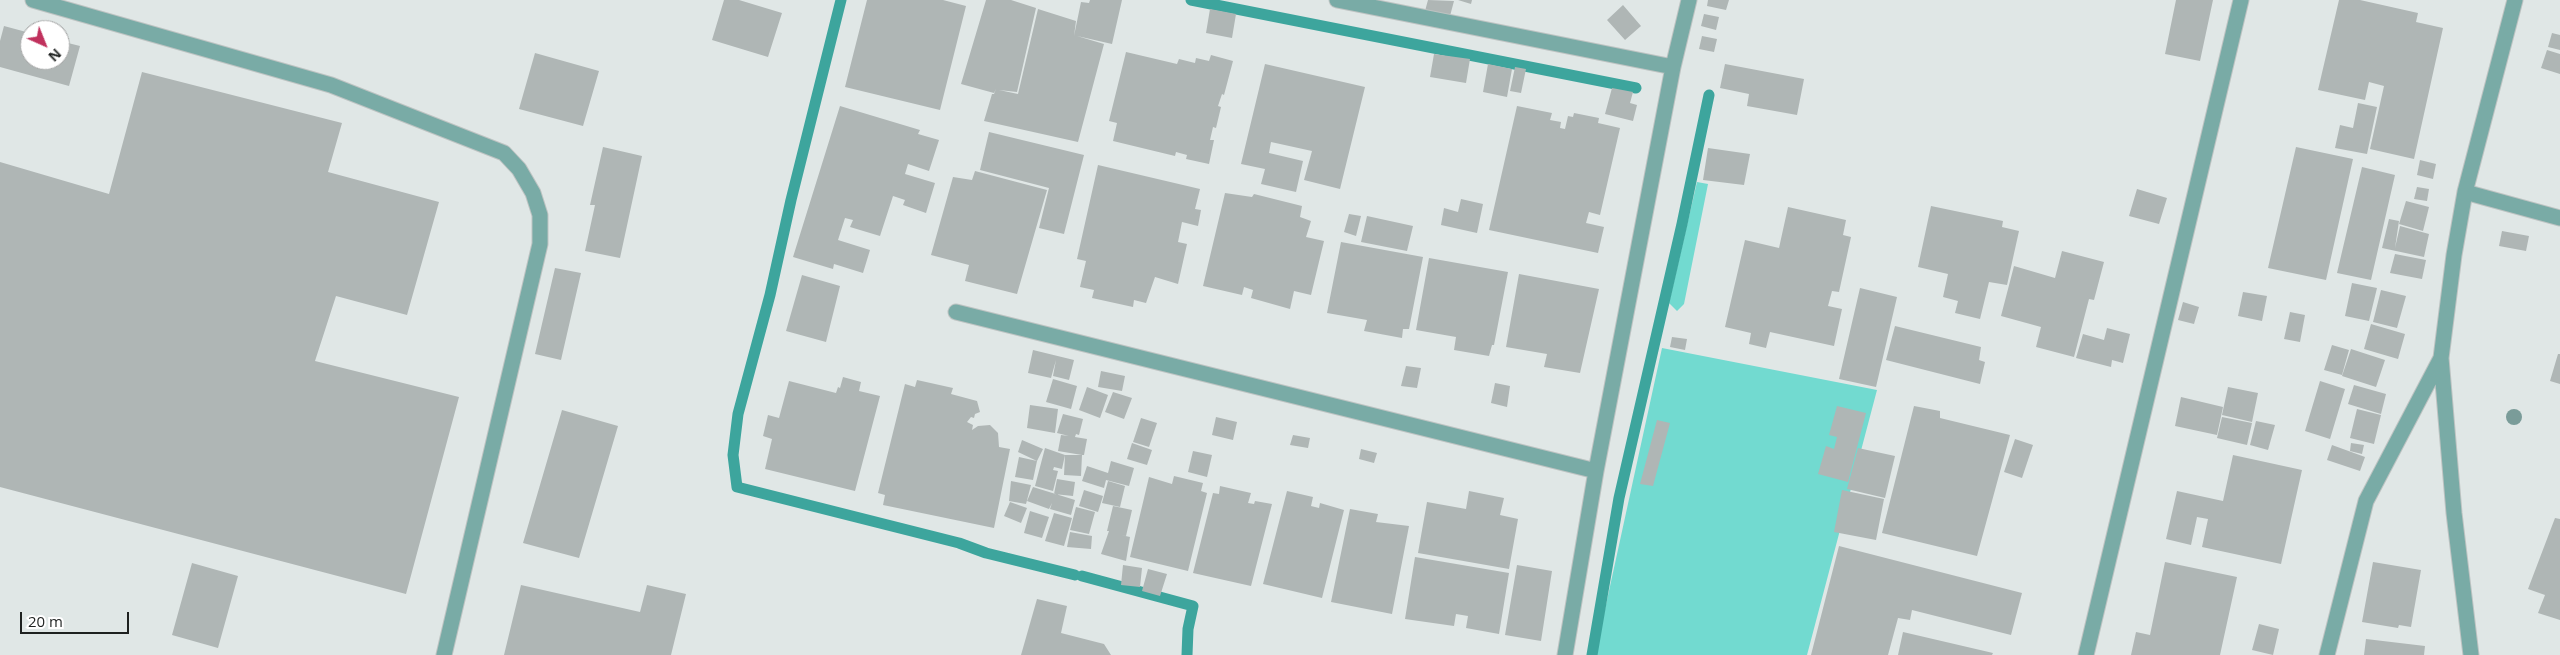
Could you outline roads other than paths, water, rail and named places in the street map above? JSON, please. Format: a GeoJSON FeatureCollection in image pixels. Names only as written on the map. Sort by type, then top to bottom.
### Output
{"type":"FeatureCollection","features":[{"type":"Feature","properties":{"kind":"street"},"geometry":{"type":"LineString","coordinates":[[33,0],[331,85],[504,153],[519,169],[533,193],[540,215],[540,244],[444,655]]}},
{"type":"Feature","properties":{"kind":"street"},"geometry":{"type":"LineString","coordinates":[[1337,0],[1673,67]]}},
{"type":"Feature","properties":{"kind":"street"},"geometry":{"type":"LineString","coordinates":[[1565,655],[1596,471],[1673,67],[1689,0]]}},
{"type":"Feature","properties":{"kind":"street"},"geometry":{"type":"LineString","coordinates":[[2086,655],[2241,0]]}},
{"type":"Feature","properties":{"kind":"street"},"geometry":{"type":"LineString","coordinates":[[2471,655],[2454,513],[2441,358],[2454,254],[2465,192],[2515,0]]}},
{"type":"Feature","properties":{"kind":"street"},"geometry":{"type":"LineString","coordinates":[[2465,192],[2560,218]]}},
{"type":"Feature","properties":{"kind":"street"},"geometry":{"type":"LineString","coordinates":[[956,312],[1596,471]]}},
{"type":"Feature","properties":{"kind":"street"},"geometry":{"type":"LineString","coordinates":[[2327,655],[2366,501],[2441,358]]}},
{"type":"Feature","properties":{"kind":"waterway"},"geometry":{"type":"LineString","coordinates":[[841,0],[791,200],[770,295],[738,414],[733,455],[737,487],[959,543],[986,553],[1075,575]]}},
{"type":"Feature","properties":{"kind":"waterway"},"geometry":{"type":"LineString","coordinates":[[1191,0],[1636,88]]}},
{"type":"Feature","properties":{"kind":"waterway"},"geometry":{"type":"LineString","coordinates":[[1592,655],[1619,498],[1682,224],[1709,95]]}},
{"type":"Feature","properties":{"kind":"waterway"},"geometry":{"type":"LineString","coordinates":[[1082,576],[1193,606],[1188,629],[1187,655]]}}]}
